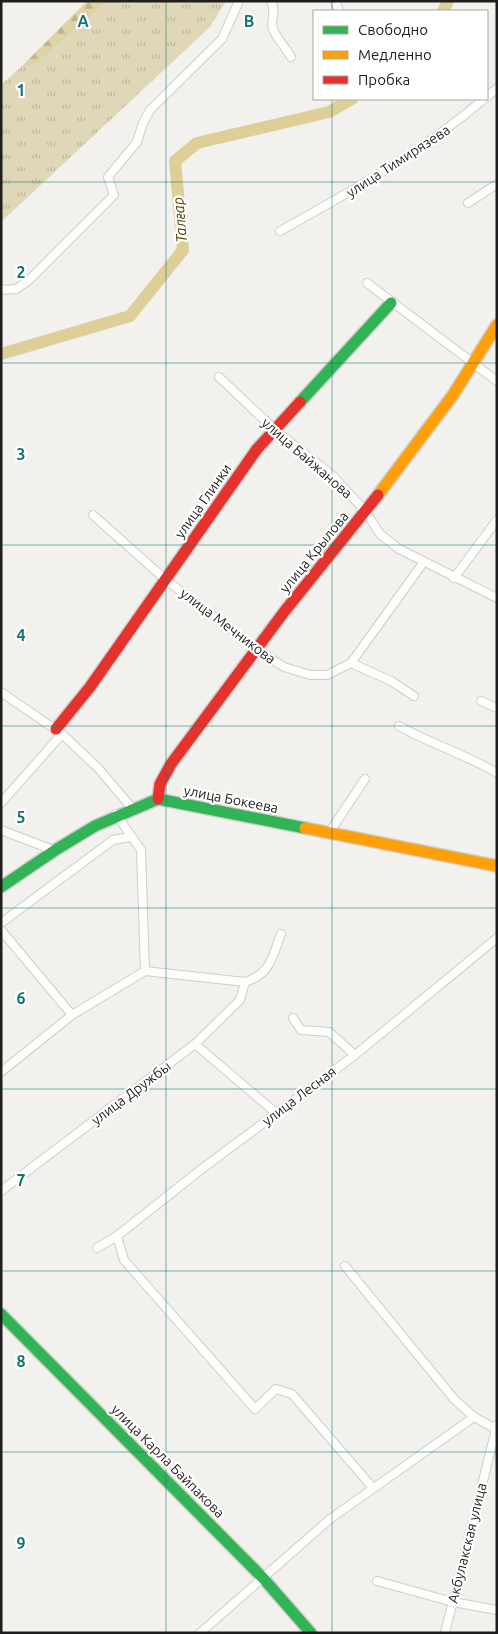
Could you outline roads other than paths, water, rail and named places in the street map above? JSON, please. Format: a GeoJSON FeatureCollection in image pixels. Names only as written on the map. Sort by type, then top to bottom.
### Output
{"type":"FeatureCollection","features":[{"type":"Feature","properties":{"kind":"street"},"geometry":{"type":"LineString","coordinates":[[1,290],[16,289],[28,281],[114,195],[108,176],[137,142],[143,123],[150,110],[222,38],[239,1]]}},
{"type":"Feature","properties":{"kind":"street"},"geometry":{"type":"LineString","coordinates":[[271,1],[273,5],[272,23],[274,31],[291,57]]}},
{"type":"Feature","properties":{"kind":"street","name":"улица Тимирязева"},"geometry":{"type":"LineString","coordinates":[[280,230],[380,176],[455,124],[484,100]]}},
{"type":"Feature","properties":{"kind":"street"},"geometry":{"type":"LineString","coordinates":[[468,203],[497,184]]}},
{"type":"Feature","properties":{"kind":"street"},"geometry":{"type":"LineString","coordinates":[[367,283],[391,303],[497,381]]}},
{"type":"Feature","properties":{"kind":"street","name":"улица Глинки"},"geometry":{"type":"LineString","coordinates":[[1,803],[59,731],[257,449],[391,303]]}},
{"type":"Feature","properties":{"kind":"street","name":"улица Крылова"},"geometry":{"type":"LineString","coordinates":[[158,799],[160,784],[171,764],[258,650],[300,591],[366,512],[476,364],[497,325]]}},
{"type":"Feature","properties":{"kind":"street","name":"улица Байжанова"},"geometry":{"type":"LineString","coordinates":[[219,377],[275,430],[334,477],[366,512],[380,534],[399,549],[423,563],[497,598]]}},
{"type":"Feature","properties":{"kind":"street","name":"улица Мечникова"},"geometry":{"type":"LineString","coordinates":[[93,515],[166,580],[258,650],[284,667],[310,676],[327,675],[351,663],[423,563]]}},
{"type":"Feature","properties":{"kind":"street"},"geometry":{"type":"LineString","coordinates":[[454,578],[497,520]]}},
{"type":"Feature","properties":{"kind":"street"},"geometry":{"type":"LineString","coordinates":[[351,663],[391,681],[414,696]]}},
{"type":"Feature","properties":{"kind":"street"},"geometry":{"type":"LineString","coordinates":[[1,692],[59,731],[100,769],[131,807],[53,850],[1,887]]}},
{"type":"Feature","properties":{"kind":"street"},"geometry":{"type":"LineString","coordinates":[[481,701],[497,708]]}},
{"type":"Feature","properties":{"kind":"street"},"geometry":{"type":"LineString","coordinates":[[399,726],[424,740],[473,759],[497,773]]}},
{"type":"Feature","properties":{"kind":"street"},"geometry":{"type":"LineString","coordinates":[[329,833],[364,779]]}},
{"type":"Feature","properties":{"kind":"street","name":"улица Бокеева"},"geometry":{"type":"LineString","coordinates":[[131,807],[158,799],[497,866]]}},
{"type":"Feature","properties":{"kind":"street"},"geometry":{"type":"LineString","coordinates":[[116,814],[130,837],[141,850],[145,971]]}},
{"type":"Feature","properties":{"kind":"street"},"geometry":{"type":"LineString","coordinates":[[1,830],[53,850]]}},
{"type":"Feature","properties":{"kind":"street"},"geometry":{"type":"LineString","coordinates":[[1,923],[113,840],[130,837]]}},
{"type":"Feature","properties":{"kind":"street"},"geometry":{"type":"LineString","coordinates":[[1,930],[72,1015]]}},
{"type":"Feature","properties":{"kind":"street"},"geometry":{"type":"LineString","coordinates":[[1,1072],[72,1015],[145,971],[245,982],[257,978],[268,969],[281,934]]}},
{"type":"Feature","properties":{"kind":"street","name":"улица Лесная"},"geometry":{"type":"LineString","coordinates":[[98,1248],[117,1236],[202,1168],[355,1055],[497,938]]}},
{"type":"Feature","properties":{"kind":"street","name":"улица Дружбы"},"geometry":{"type":"LineString","coordinates":[[1,1191],[195,1044],[240,1000],[245,982]]}},
{"type":"Feature","properties":{"kind":"street"},"geometry":{"type":"LineString","coordinates":[[293,1018],[301,1030],[329,1032],[355,1055]]}},
{"type":"Feature","properties":{"kind":"street"},"geometry":{"type":"LineString","coordinates":[[195,1044],[276,1113]]}},
{"type":"Feature","properties":{"kind":"street"},"geometry":{"type":"LineString","coordinates":[[117,1236],[124,1260],[255,1409],[276,1389],[292,1394],[373,1488]]}},
{"type":"Feature","properties":{"kind":"street"},"geometry":{"type":"LineString","coordinates":[[345,1266],[454,1399],[474,1417],[496,1427]]}},
{"type":"Feature","properties":{"kind":"street","name":"улица Карла Байпакова"},"geometry":{"type":"LineString","coordinates":[[1,1314],[262,1578],[311,1633]]}},
{"type":"Feature","properties":{"kind":"street"},"geometry":{"type":"LineString","coordinates":[[200,1633],[330,1519],[474,1417]]}},
{"type":"Feature","properties":{"kind":"street","name":"Акбулакская улица"},"geometry":{"type":"LineString","coordinates":[[445,1633],[496,1427]]}},
{"type":"Feature","properties":{"kind":"street"},"geometry":{"type":"LineString","coordinates":[[487,1460],[497,1462]]}},
{"type":"Feature","properties":{"kind":"street"},"geometry":{"type":"LineString","coordinates":[[377,1581],[453,1602],[497,1610]]}},
{"type":"Feature","properties":{"kind":"waterway","name":"Талғар"},"geometry":{"type":"LineString","coordinates":[[444,10],[448,1]]}},
{"type":"Feature","properties":{"kind":"waterway","name":"Талғар"},"geometry":{"type":"LineString","coordinates":[[1,354],[130,316],[183,250],[175,161],[197,143],[329,112],[350,100]]}}]}
